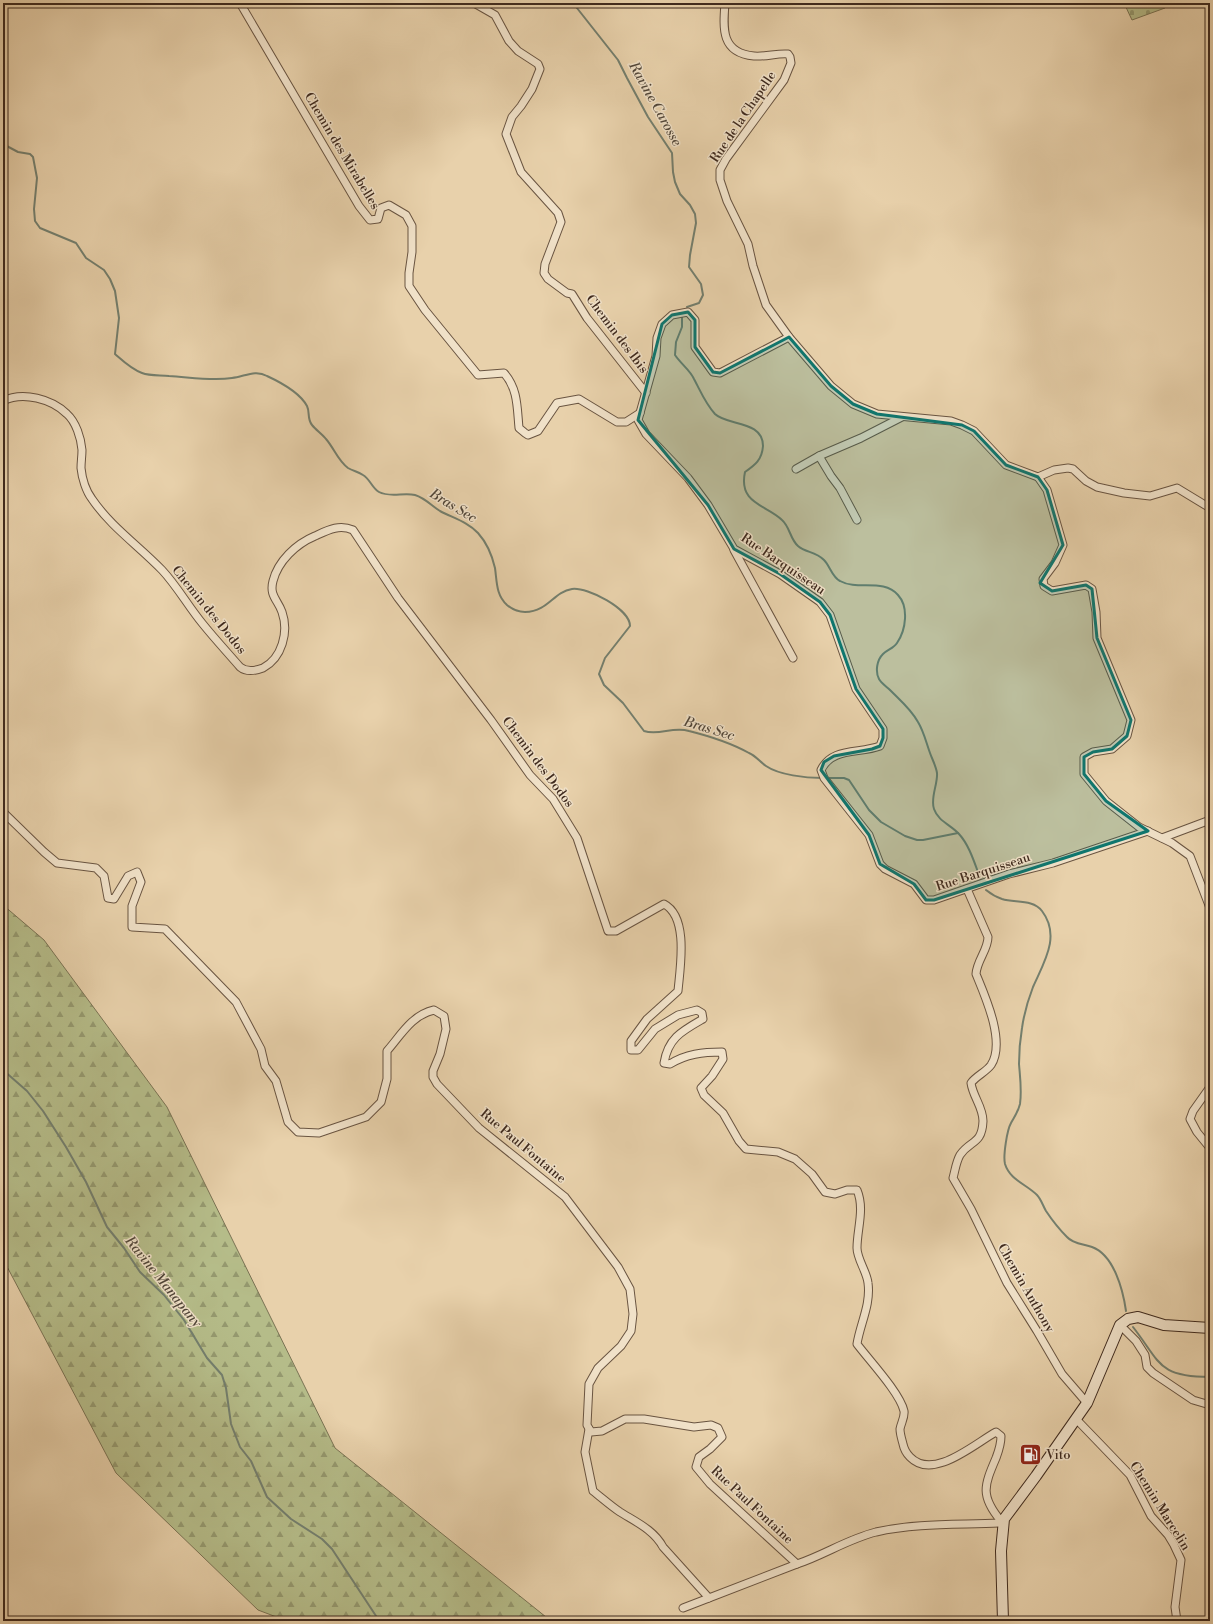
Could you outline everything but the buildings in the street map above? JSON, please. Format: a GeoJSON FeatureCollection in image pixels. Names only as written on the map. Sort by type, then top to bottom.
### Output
{"type":"FeatureCollection","features":[{"type":"Feature","properties":{"kind":"main road"},"geometry":{"type":"LineString","coordinates":[[1003,1621],[1001,1551],[1002,1520],[1077,1420],[1087,1403],[1120,1325],[1128,1319],[1138,1317],[1164,1325],[1210,1328]]}},
{"type":"Feature","properties":{"kind":"street","name":"Chemin des Mirabelles"},"geometry":{"type":"LineString","coordinates":[[240,3],[359,206],[370,220],[378,218],[381,208],[389,205],[406,215],[412,226],[412,252],[409,286],[425,310],[478,375],[504,373],[511,381],[517,396],[519,428],[528,435],[538,431],[557,403],[579,399],[617,422],[626,422],[640,413]]}},
{"type":"Feature","properties":{"kind":"street","name":"Chemin des Ibis"},"geometry":{"type":"LineString","coordinates":[[474,3],[495,15],[509,41],[518,51],[538,64],[540,68],[532,89],[512,117],[506,134],[521,172],[552,205],[558,213],[561,222],[545,264],[544,273],[548,279],[567,293],[572,294],[587,318],[646,393]]}},
{"type":"Feature","properties":{"kind":"street","name":"Rue de la Chapelle"},"geometry":{"type":"LineString","coordinates":[[725,3],[725,37],[731,46],[740,52],[754,56],[788,54],[791,63],[784,80],[726,159],[720,170],[720,180],[748,244],[753,266],[766,304],[789,337],[830,386],[853,404],[877,414],[906,416],[951,422],[962,425],[974,431],[1006,465],[1038,477]]}},
{"type":"Feature","properties":{"kind":"street"},"geometry":{"type":"LineString","coordinates":[[640,413],[656,356],[658,338],[662,324],[672,315],[688,312],[695,320],[695,347],[713,372],[720,373],[789,337]]}},
{"type":"Feature","properties":{"kind":"street","name":"Chemin des Dodos"},"geometry":{"type":"LineString","coordinates":[[3,401],[7,399],[24,397],[39,398],[54,403],[68,415],[78,431],[82,448],[81,468],[86,488],[91,498],[101,512],[162,571],[203,624],[244,670],[257,670],[270,664],[280,651],[286,625],[282,611],[271,593],[272,582],[278,566],[288,554],[308,539],[333,528],[346,527],[353,530],[398,598],[491,720],[530,775],[553,799],[576,838],[608,931],[616,931],[664,904],[671,908],[680,929],[681,961],[678,991],[647,1019],[631,1041],[631,1050],[638,1050],[655,1029],[678,1015],[697,1010],[702,1013],[703,1020],[682,1031],[671,1042],[666,1052],[664,1063],[670,1064],[680,1058],[702,1052],[722,1052],[723,1059],[712,1076],[701,1088],[704,1095],[723,1113],[739,1141],[746,1149],[778,1152],[795,1159],[812,1174],[825,1192],[835,1194],[847,1190],[857,1190],[861,1200],[857,1250],[865,1269],[868,1284],[866,1313],[857,1344],[897,1396],[904,1412],[900,1430],[903,1446],[916,1463],[928,1466],[941,1464],[965,1452],[996,1432],[1001,1436],[1001,1444],[987,1478],[985,1494],[994,1512],[1002,1520]]}},
{"type":"Feature","properties":{"kind":"street","name":"Rue Barquisseau"},"geometry":{"type":"LineString","coordinates":[[640,413],[638,420],[646,434],[688,478],[708,505],[734,549],[780,574],[820,602],[830,615],[856,689],[883,729],[883,738],[880,746],[872,749],[834,756],[824,762],[821,770],[824,778],[869,834],[880,864],[885,869],[914,884],[926,900],[934,900],[1009,874],[1053,863],[1148,831]]}},
{"type":"Feature","properties":{"kind":"street"},"geometry":{"type":"LineString","coordinates":[[796,469],[819,456],[906,416]]}},
{"type":"Feature","properties":{"kind":"street"},"geometry":{"type":"LineString","coordinates":[[819,456],[840,488],[857,520]]}},
{"type":"Feature","properties":{"kind":"street"},"geometry":{"type":"LineString","coordinates":[[1210,508],[1178,488],[1150,496],[1124,493],[1098,487],[1086,481],[1073,469],[1068,468],[1054,470],[1038,477],[1047,490],[1063,544],[1055,563],[1043,579],[1044,586],[1052,591],[1086,585],[1092,589],[1096,612],[1097,638],[1132,720],[1127,736],[1112,749],[1093,752],[1084,757],[1084,774],[1106,802],[1139,827],[1172,843],[1190,856],[1210,908]]}},
{"type":"Feature","properties":{"kind":"street"},"geometry":{"type":"LineString","coordinates":[[734,549],[793,658]]}},
{"type":"Feature","properties":{"kind":"street","name":"Rue Paul Fontaine"},"geometry":{"type":"LineString","coordinates":[[3,812],[44,852],[57,862],[96,868],[104,876],[108,898],[114,899],[128,876],[137,872],[141,882],[132,906],[132,928],[165,929],[236,1002],[261,1049],[265,1066],[276,1082],[288,1122],[298,1132],[319,1133],[366,1117],[381,1102],[387,1079],[387,1051],[413,1019],[426,1012],[434,1010],[444,1016],[446,1029],[433,1077],[437,1084],[479,1128],[565,1197],[618,1267],[630,1289],[633,1314],[631,1331],[621,1346],[598,1368],[589,1384],[587,1425],[589,1429],[591,1432],[602,1431],[625,1419],[644,1419],[694,1427],[711,1425],[718,1428],[722,1437],[699,1457],[696,1467],[698,1471],[710,1484],[797,1564]]}},
{"type":"Feature","properties":{"kind":"street"},"geometry":{"type":"LineString","coordinates":[[1162,838],[1210,820]]}},
{"type":"Feature","properties":{"kind":"street","name":"Chemin Anthony"},"geometry":{"type":"LineString","coordinates":[[967,889],[988,937],[988,944],[976,967],[976,974],[993,1019],[996,1054],[990,1066],[974,1078],[971,1084],[972,1093],[981,1109],[983,1121],[980,1136],[960,1154],[953,1178],[971,1209],[1007,1283],[1062,1374],[1087,1403]]}},
{"type":"Feature","properties":{"kind":"street"},"geometry":{"type":"LineString","coordinates":[[1210,1087],[1193,1111],[1190,1119],[1210,1148]]}},
{"type":"Feature","properties":{"kind":"street"},"geometry":{"type":"LineString","coordinates":[[1120,1325],[1136,1341],[1145,1355],[1147,1367],[1153,1373],[1193,1400],[1210,1405]]}},
{"type":"Feature","properties":{"kind":"street","name":"Chemin Marcelin"},"geometry":{"type":"LineString","coordinates":[[1077,1420],[1130,1475],[1151,1516],[1168,1535],[1174,1545],[1180,1560],[1175,1607],[1178,1621]]}},
{"type":"Feature","properties":{"kind":"street"},"geometry":{"type":"LineString","coordinates":[[589,1429],[586,1452],[593,1491],[620,1512],[638,1522],[659,1539],[663,1547],[709,1598]]}},
{"type":"Feature","properties":{"kind":"street"},"geometry":{"type":"LineString","coordinates":[[683,1608],[815,1558],[852,1539],[877,1532],[914,1527],[1002,1520]]}},
{"type":"Feature","properties":{"kind":"highlighted area"},"geometry":{"type":"Polygon","coordinates":[[[688,312],[695,320],[695,347],[713,372],[720,373],[789,337],[831,386],[853,404],[877,414],[962,425],[974,431],[1006,465],[1038,477],[1047,490],[1063,545],[1040,583],[1052,591],[1086,585],[1092,589],[1097,638],[1131,720],[1127,736],[1112,749],[1093,752],[1084,757],[1084,774],[1106,801],[1148,831],[934,900],[926,900],[914,884],[880,864],[869,835],[821,770],[824,762],[834,756],[872,749],[880,746],[883,738],[883,729],[856,689],[830,615],[820,602],[780,574],[734,549],[708,505],[638,420],[662,324],[672,315],[688,312]]]}},
{"type":"Feature","properties":{"kind":"green space"},"geometry":{"type":"Polygon","coordinates":[[[1124,3],[1163,3],[1165,8],[1132,20],[1124,3]]]}},
{"type":"Feature","properties":{"kind":"green space"},"geometry":{"type":"Polygon","coordinates":[[[3,905],[44,940],[167,1107],[335,1448],[551,1621],[287,1621],[258,1610],[116,1473],[3,1259],[3,905]]]}},
{"type":"Feature","properties":{"kind":"waterway","name":"Ravine Carosse"},"geometry":{"type":"LineString","coordinates":[[573,3],[618,60],[648,117],[672,153],[675,182],[680,194],[690,205],[695,214],[696,223],[689,267],[701,284],[703,295],[699,303],[687,307]]}},
{"type":"Feature","properties":{"kind":"waterway","name":"Bras Sec"},"geometry":{"type":"LineString","coordinates":[[3,144],[18,152],[30,154],[33,157],[37,178],[34,209],[35,221],[40,228],[76,243],[86,258],[104,270],[110,279],[115,291],[119,318],[115,354],[127,365],[148,375],[224,379],[258,373],[284,385],[295,392],[304,401],[308,408],[310,423],[329,443],[341,462],[348,468],[360,473],[379,492],[388,495],[411,494],[419,496],[440,511],[460,520],[474,529],[489,549],[495,568],[499,593],[503,601],[511,608],[522,612],[533,611],[545,605],[560,594],[572,589],[579,589],[597,595],[616,606],[628,619],[630,626],[605,658],[599,674],[604,685],[623,703],[644,731],[655,732],[683,730],[697,733],[742,749],[754,756],[766,766],[778,772],[801,777],[822,778]]}},
{"type":"Feature","properties":{"kind":"waterway","name":"Ravine Carosse"},"geometry":{"type":"LineString","coordinates":[[682,316],[682,327],[676,342],[675,355],[688,370],[706,402],[715,414],[721,418],[751,428],[757,432],[761,438],[763,446],[760,459],[745,472],[744,483],[746,491],[750,497],[782,520],[787,526],[795,543],[804,550],[821,557],[837,579],[847,584],[885,587],[892,590],[901,600],[905,612],[902,632],[896,645],[883,654],[879,659],[877,666],[878,676],[881,682],[909,709],[920,726],[937,773],[933,796],[934,809],[938,817],[956,831],[963,839],[972,856],[981,880]]}},
{"type":"Feature","properties":{"kind":"waterway","name":"Bras Sec"},"geometry":{"type":"LineString","coordinates":[[826,778],[844,778],[849,780],[869,810],[881,822],[905,836],[917,840],[923,840],[958,833]]}},
{"type":"Feature","properties":{"kind":"waterway","name":"Ravine Carosse"},"geometry":{"type":"LineString","coordinates":[[986,890],[1002,899],[1029,903],[1038,907],[1048,920],[1050,930],[1049,949],[1046,959],[1026,1007],[1019,1055],[1021,1089],[1020,1104],[1008,1131],[1005,1149],[1005,1164],[1014,1178],[1033,1191],[1051,1218],[1069,1239],[1092,1247],[1100,1251],[1106,1257],[1112,1265],[1120,1284],[1126,1311]]}},
{"type":"Feature","properties":{"kind":"waterway","name":"Ravine Manapany"},"geometry":{"type":"LineString","coordinates":[[3,1070],[27,1091],[43,1111],[86,1182],[107,1227],[124,1248],[140,1272],[164,1295],[184,1320],[207,1358],[222,1375],[226,1388],[231,1424],[240,1447],[251,1461],[267,1497],[291,1519],[322,1539],[332,1549],[378,1619],[381,1621]]}},
{"type":"Feature","properties":{"kind":"waterway","name":"Ravine Carosse"},"geometry":{"type":"LineString","coordinates":[[1133,1327],[1162,1366],[1170,1371],[1180,1374],[1210,1377]]}},
{"type":"Feature","properties":{"kind":"place","name":"Vito"},"geometry":{"type":"Point","coordinates":[1030,1455]}}]}
